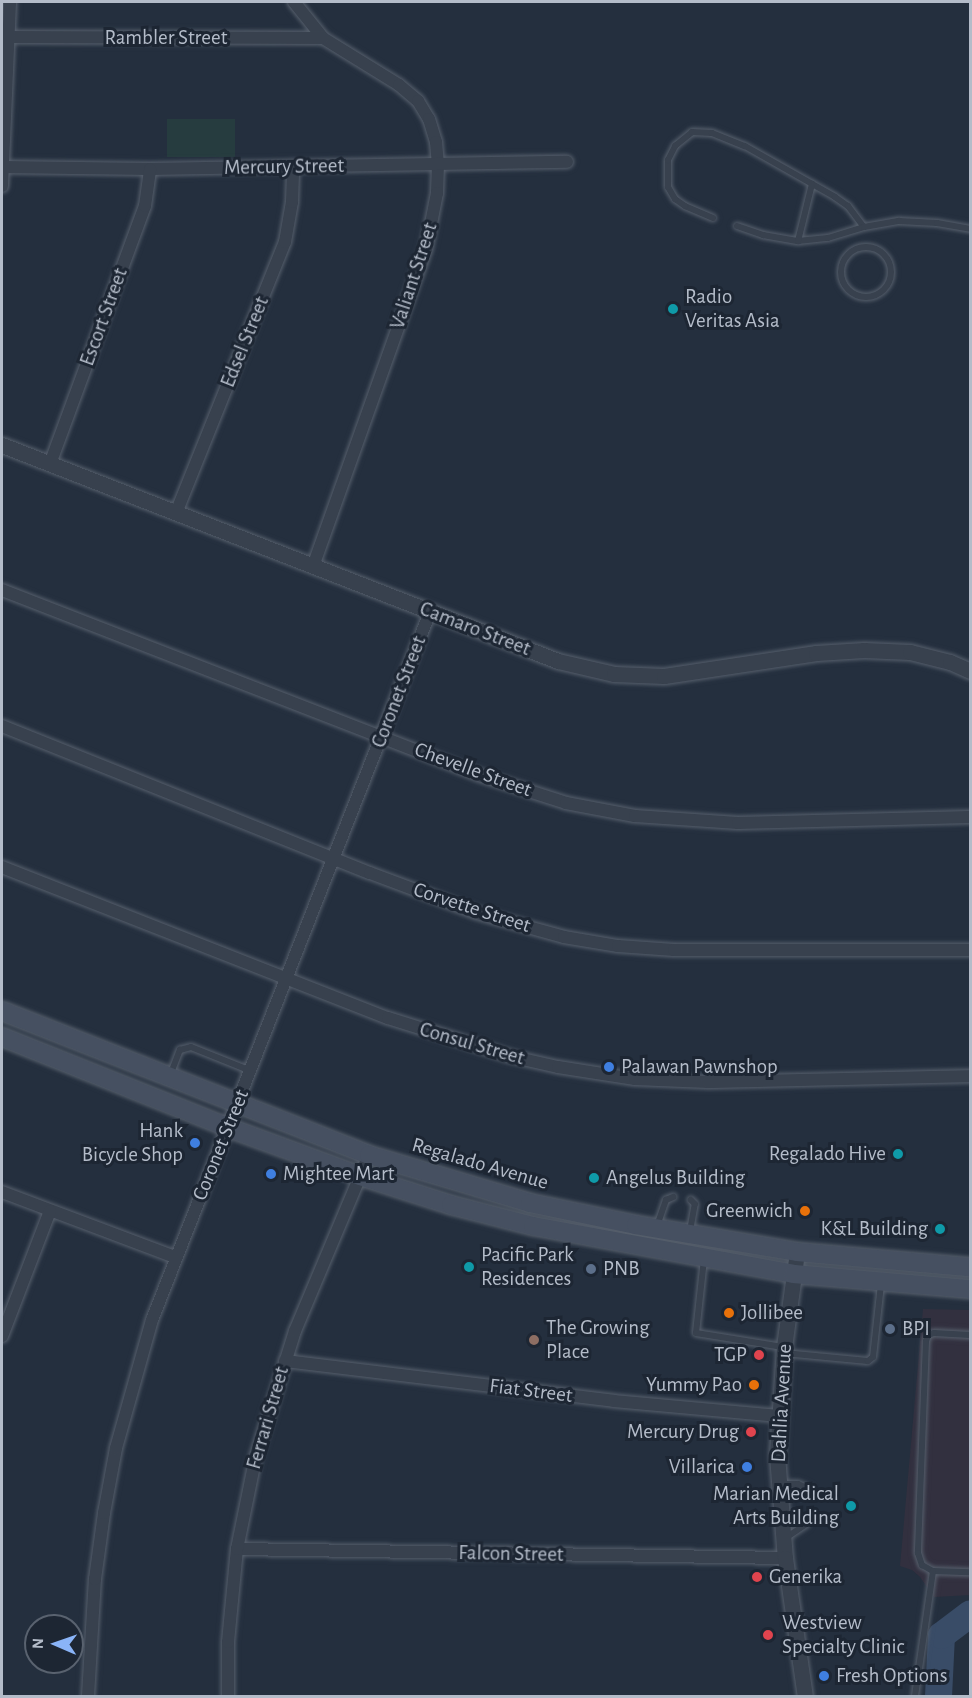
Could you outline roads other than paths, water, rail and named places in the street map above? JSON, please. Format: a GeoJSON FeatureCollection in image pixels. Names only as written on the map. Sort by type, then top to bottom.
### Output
{"type":"FeatureCollection","features":[{"type":"Feature","properties":{"kind":"main road","name":"Regalado Avenue"},"geometry":{"type":"LineString","coordinates":[[2,1011],[369,1155],[530,1203],[656,1229],[797,1252],[970,1267]]}},
{"type":"Feature","properties":{"kind":"main road"},"geometry":{"type":"LineString","coordinates":[[2,1037],[229,1128],[360,1176],[451,1205],[532,1226],[794,1274],[882,1283],[970,1288]]}},
{"type":"Feature","properties":{"kind":"street"},"geometry":{"type":"LineString","coordinates":[[2,186],[10,2]]}},
{"type":"Feature","properties":{"kind":"street","name":"Valiant Street"},"geometry":{"type":"LineString","coordinates":[[294,2],[323,38],[399,86],[418,101],[429,119],[436,142],[438,164],[433,221],[426,249],[313,567]]}},
{"type":"Feature","properties":{"kind":"street","name":"Rambler Street"},"geometry":{"type":"LineString","coordinates":[[9,37],[323,38]]}},
{"type":"Feature","properties":{"kind":"street","name":"Mercury Street"},"geometry":{"type":"LineString","coordinates":[[3,167],[150,169],[567,162]]}},
{"type":"Feature","properties":{"kind":"street","name":"Edsel Street"},"geometry":{"type":"LineString","coordinates":[[176,513],[285,242],[292,202],[293,166]]}},
{"type":"Feature","properties":{"kind":"street","name":"Escort Street"},"geometry":{"type":"LineString","coordinates":[[51,464],[145,206],[150,169]]}},
{"type":"Feature","properties":{"kind":"street","name":"Camaro Street"},"geometry":{"type":"LineString","coordinates":[[2,445],[558,661],[614,674],[664,676],[816,653],[864,650],[920,654],[970,671]]}},
{"type":"Feature","properties":{"kind":"street","name":"Chevelle Street"},"geometry":{"type":"LineString","coordinates":[[2,590],[479,775],[566,803],[635,816],[738,823],[970,818]]}},
{"type":"Feature","properties":{"kind":"street","name":"Coronet Street"},"geometry":{"type":"LineString","coordinates":[[87,1696],[95,1579],[116,1448],[132,1383],[175,1257],[229,1128],[430,612]]}},
{"type":"Feature","properties":{"kind":"street","name":"Corvette Street"},"geometry":{"type":"LineString","coordinates":[[2,726],[334,859],[477,913],[564,937],[618,945],[740,951],[970,950]]}},
{"type":"Feature","properties":{"kind":"street","name":"Consul Street"},"geometry":{"type":"LineString","coordinates":[[2,867],[388,1018],[509,1056],[606,1075],[708,1082],[970,1076]]}},
{"type":"Feature","properties":{"kind":"street","name":"Ferrari Street"},"geometry":{"type":"LineString","coordinates":[[228,1696],[228,1642],[237,1549],[256,1456],[285,1361],[369,1155]]}},
{"type":"Feature","properties":{"kind":"street"},"geometry":{"type":"LineString","coordinates":[[2,1192],[175,1257]]}},
{"type":"Feature","properties":{"kind":"street"},"geometry":{"type":"LineString","coordinates":[[2,1336],[50,1211]]}},
{"type":"Feature","properties":{"kind":"street","name":"Dahlia Avenue"},"geometry":{"type":"LineString","coordinates":[[797,1252],[783,1350],[778,1416],[779,1485],[785,1558],[806,1696]]}},
{"type":"Feature","properties":{"kind":"street","name":"Fiat Street"},"geometry":{"type":"LineString","coordinates":[[285,1361],[614,1401],[778,1416]]}},
{"type":"Feature","properties":{"kind":"street","name":"Falcon Street"},"geometry":{"type":"LineString","coordinates":[[237,1549],[785,1558]]}},
{"type":"Feature","properties":{"kind":"lane"},"geometry":{"type":"LineString","coordinates":[[713,218],[685,206],[675,199],[668,187],[668,160],[675,146],[692,132],[727,137],[848,206],[864,227]]}},
{"type":"Feature","properties":{"kind":"lane"},"geometry":{"type":"LineString","coordinates":[[798,241],[812,184]]}},
{"type":"Feature","properties":{"kind":"lane"},"geometry":{"type":"LineString","coordinates":[[737,226],[763,235],[798,241],[828,238],[864,227],[918,221],[970,229]]}},
{"type":"Feature","properties":{"kind":"lane"},"geometry":{"type":"LineString","coordinates":[[864,246],[877,249],[889,261],[891,277],[882,291],[875,296],[858,296],[845,286],[840,270],[842,262],[853,249],[864,246]]}},
{"type":"Feature","properties":{"kind":"lane"},"geometry":{"type":"LineString","coordinates":[[169,1078],[180,1050],[191,1047],[251,1071]]}},
{"type":"Feature","properties":{"kind":"lane"},"geometry":{"type":"LineString","coordinates":[[656,1229],[666,1200],[673,1197]]}},
{"type":"Feature","properties":{"kind":"lane"},"geometry":{"type":"LineString","coordinates":[[690,1234],[695,1204],[691,1200]]}},
{"type":"Feature","properties":{"kind":"lane"},"geometry":{"type":"LineString","coordinates":[[704,1259],[696,1333],[783,1350],[868,1361],[873,1357],[882,1283]]}},
{"type":"Feature","properties":{"kind":"lane"},"geometry":{"type":"LineString","coordinates":[[970,1335],[933,1333],[928,1335],[926,1341],[918,1553],[922,1565],[933,1570],[970,1572]]}},
{"type":"Feature","properties":{"kind":"lane"},"geometry":{"type":"LineString","coordinates":[[779,1485],[798,1484],[809,1489]]}},
{"type":"Feature","properties":{"kind":"lane"},"geometry":{"type":"LineString","coordinates":[[784,1539],[806,1524]]}},
{"type":"Feature","properties":{"kind":"lane"},"geometry":{"type":"LineString","coordinates":[[915,1696],[933,1570]]}},
{"type":"Feature","properties":{"kind":"waterway"},"geometry":{"type":"LineString","coordinates":[[938,1696],[941,1635],[970,1613]]}},
{"type":"Feature","properties":{"kind":"place","name":"Radio Veritas Asia"},"geometry":{"type":"Point","coordinates":[673,309]}},
{"type":"Feature","properties":{"kind":"place","name":"Palawan Pawnshop"},"geometry":{"type":"Point","coordinates":[609,1067]}},
{"type":"Feature","properties":{"kind":"place","name":"Hank Bicycle Shop"},"geometry":{"type":"Point","coordinates":[195,1143]}},
{"type":"Feature","properties":{"kind":"place","name":"Regalado Hive"},"geometry":{"type":"Point","coordinates":[898,1154]}},
{"type":"Feature","properties":{"kind":"place","name":"Mightee Mart"},"geometry":{"type":"Point","coordinates":[271,1174]}},
{"type":"Feature","properties":{"kind":"place","name":"Angelus Building"},"geometry":{"type":"Point","coordinates":[594,1178]}},
{"type":"Feature","properties":{"kind":"place","name":"Greenwich"},"geometry":{"type":"Point","coordinates":[805,1211]}},
{"type":"Feature","properties":{"kind":"place","name":"K&L Building"},"geometry":{"type":"Point","coordinates":[940,1229]}},
{"type":"Feature","properties":{"kind":"place","name":"Pacific Park Residences"},"geometry":{"type":"Point","coordinates":[469,1267]}},
{"type":"Feature","properties":{"kind":"place","name":"PNB"},"geometry":{"type":"Point","coordinates":[591,1269]}},
{"type":"Feature","properties":{"kind":"place","name":"Jollibee"},"geometry":{"type":"Point","coordinates":[729,1313]}},
{"type":"Feature","properties":{"kind":"place","name":"BPI"},"geometry":{"type":"Point","coordinates":[890,1329]}},
{"type":"Feature","properties":{"kind":"place","name":"The Growing Place"},"geometry":{"type":"Point","coordinates":[534,1340]}},
{"type":"Feature","properties":{"kind":"place","name":"TGP"},"geometry":{"type":"Point","coordinates":[759,1355]}},
{"type":"Feature","properties":{"kind":"place","name":"Yummy Pao"},"geometry":{"type":"Point","coordinates":[754,1385]}},
{"type":"Feature","properties":{"kind":"place","name":"Mercury Drug"},"geometry":{"type":"Point","coordinates":[751,1432]}},
{"type":"Feature","properties":{"kind":"place","name":"Villarica"},"geometry":{"type":"Point","coordinates":[747,1467]}},
{"type":"Feature","properties":{"kind":"place","name":"Marian Medical Arts Building"},"geometry":{"type":"Point","coordinates":[851,1506]}},
{"type":"Feature","properties":{"kind":"place","name":"Generika"},"geometry":{"type":"Point","coordinates":[757,1577]}},
{"type":"Feature","properties":{"kind":"place","name":"Westview Specialty Clinic"},"geometry":{"type":"Point","coordinates":[768,1635]}},
{"type":"Feature","properties":{"kind":"place","name":"Fresh Options"},"geometry":{"type":"Point","coordinates":[824,1676]}}]}
